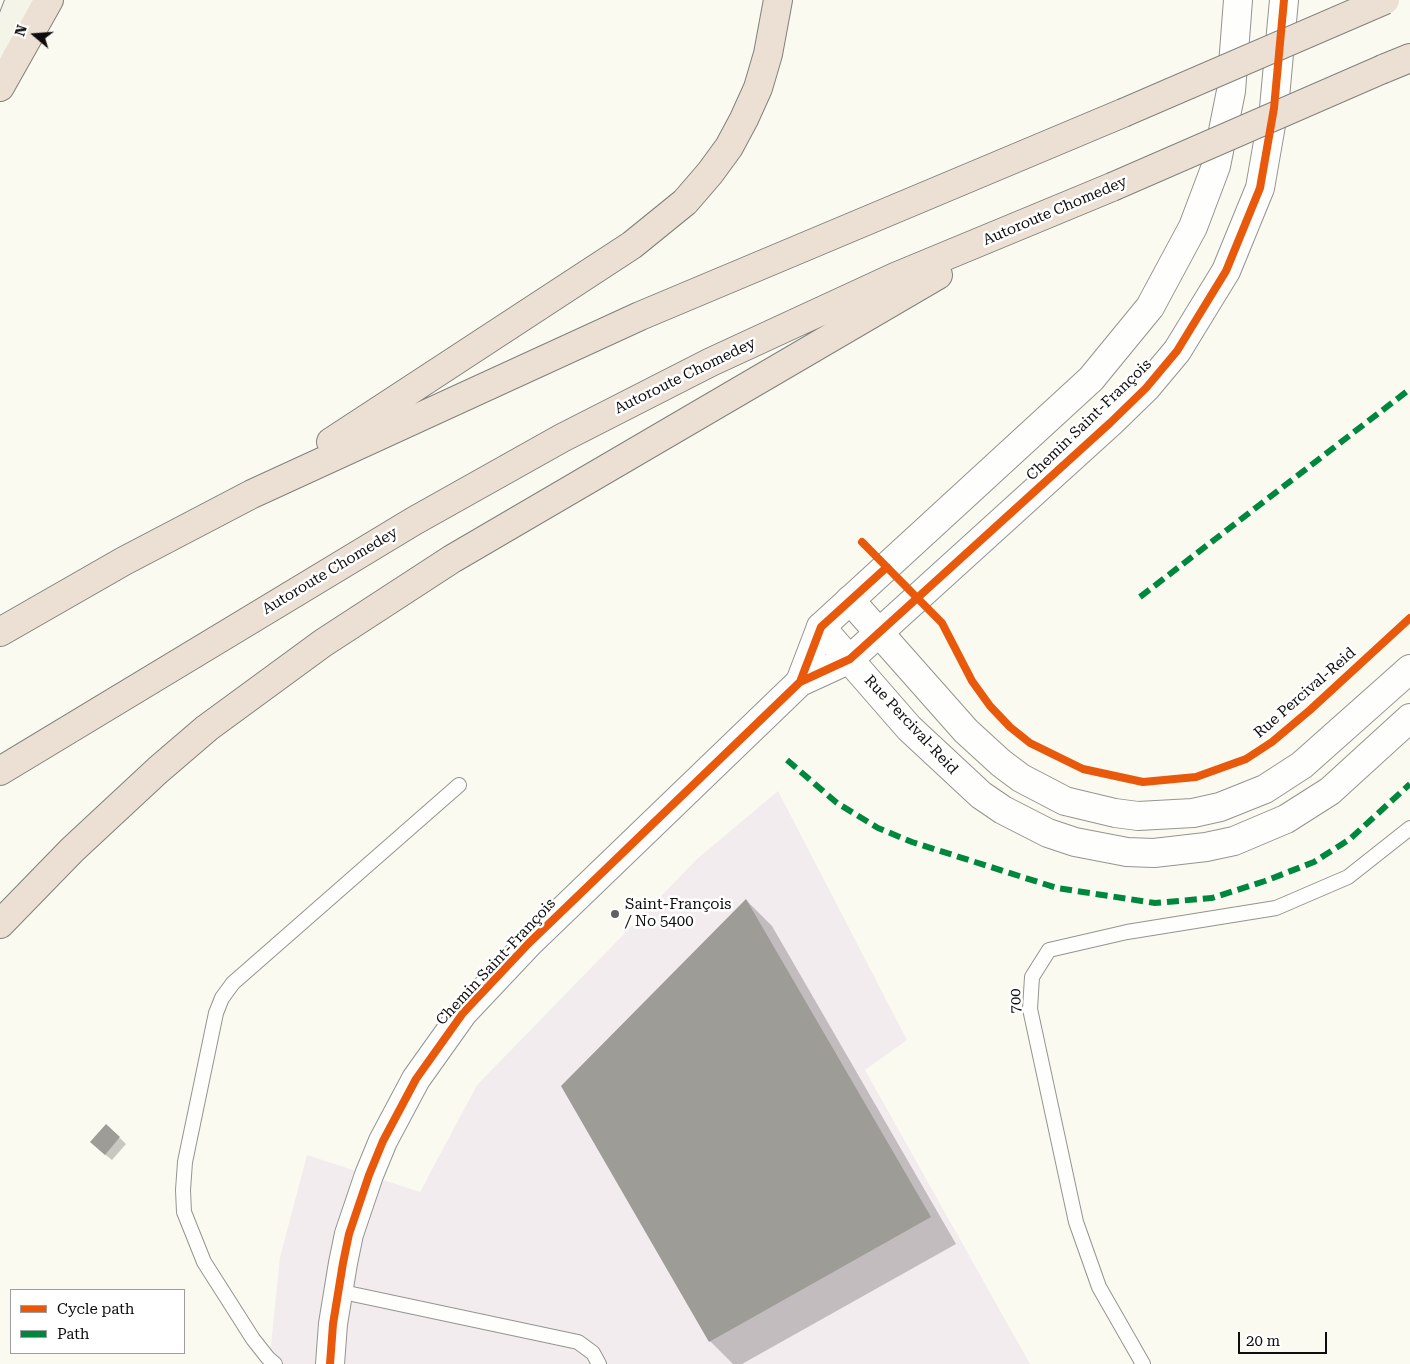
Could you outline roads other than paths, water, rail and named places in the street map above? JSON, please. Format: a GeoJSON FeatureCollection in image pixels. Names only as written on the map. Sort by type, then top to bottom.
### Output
{"type":"FeatureCollection","features":[{"type":"Feature","properties":{"kind":"highway"},"geometry":{"type":"LineString","coordinates":[[0,87],[49,0]]}},
{"type":"Feature","properties":{"kind":"highway"},"geometry":{"type":"LineString","coordinates":[[252,494],[632,245],[685,202],[724,153],[744,120],[758,88],[768,54],[778,0]]}},
{"type":"Feature","properties":{"kind":"highway"},"geometry":{"type":"LineString","coordinates":[[0,632],[124,561],[252,494],[640,316],[1124,113],[1385,0]]}},
{"type":"Feature","properties":{"kind":"highway","name":"Autoroute Chomedey"},"geometry":{"type":"LineString","coordinates":[[0,771],[414,520],[562,438],[770,334],[896,277],[1112,187],[1410,58]]}},
{"type":"Feature","properties":{"kind":"highway"},"geometry":{"type":"LineString","coordinates":[[0,924],[72,850],[165,764],[230,710],[323,643],[452,558],[1028,222]]}},
{"type":"Feature","properties":{"kind":"main road"},"geometry":{"type":"LineString","coordinates":[[0,50],[20,0]]}},
{"type":"Feature","properties":{"kind":"street","name":"Chemin Saint-François"},"geometry":{"type":"LineString","coordinates":[[800,682],[821,627],[1091,379],[1150,307],[1193,227],[1216,166],[1231,91],[1238,0]]}},
{"type":"Feature","properties":{"kind":"street","name":"Chemin Saint-François"},"geometry":{"type":"LineString","coordinates":[[330,1364],[338,1290],[349,1234],[369,1175],[400,1108],[436,1048],[463,1013],[529,943],[800,682],[850,659],[879,634],[1146,388],[1177,351],[1205,309],[1226,271],[1245,230],[1260,188],[1274,108],[1284,0]]}},
{"type":"Feature","properties":{"kind":"street"},"geometry":{"type":"LineString","coordinates":[[850,600],[966,731],[1001,763],[1021,778],[1065,801],[1089,808],[1138,816],[1193,813],[1220,807],[1265,789],[1302,766],[1410,669]]}},
{"type":"Feature","properties":{"kind":"street","name":"Rue Percival-Reid"},"geometry":{"type":"LineString","coordinates":[[821,627],[909,728],[981,795],[1003,810],[1048,833],[1075,842],[1127,852],[1154,853],[1206,847],[1261,831],[1308,807],[1330,791],[1410,718]]}},
{"type":"Feature","properties":{"kind":"lane"},"geometry":{"type":"LineString","coordinates":[[275,1364],[253,1338],[204,1262],[184,1212],[185,1162],[216,1013],[222,998],[233,983],[458,785]]}},
{"type":"Feature","properties":{"kind":"lane","name":"700"},"geometry":{"type":"LineString","coordinates":[[1143,1364],[1100,1287],[1076,1222],[1030,1009],[1032,977],[1049,950],[1127,932],[1276,908],[1348,876],[1410,828]]}},
{"type":"Feature","properties":{"kind":"lane"},"geometry":{"type":"LineString","coordinates":[[338,1290],[578,1342],[593,1353],[599,1364]]}},
{"type":"Feature","properties":{"kind":"place","name":"Saint-François / No 5400"},"geometry":{"type":"Point","coordinates":[615,914]}}]}
